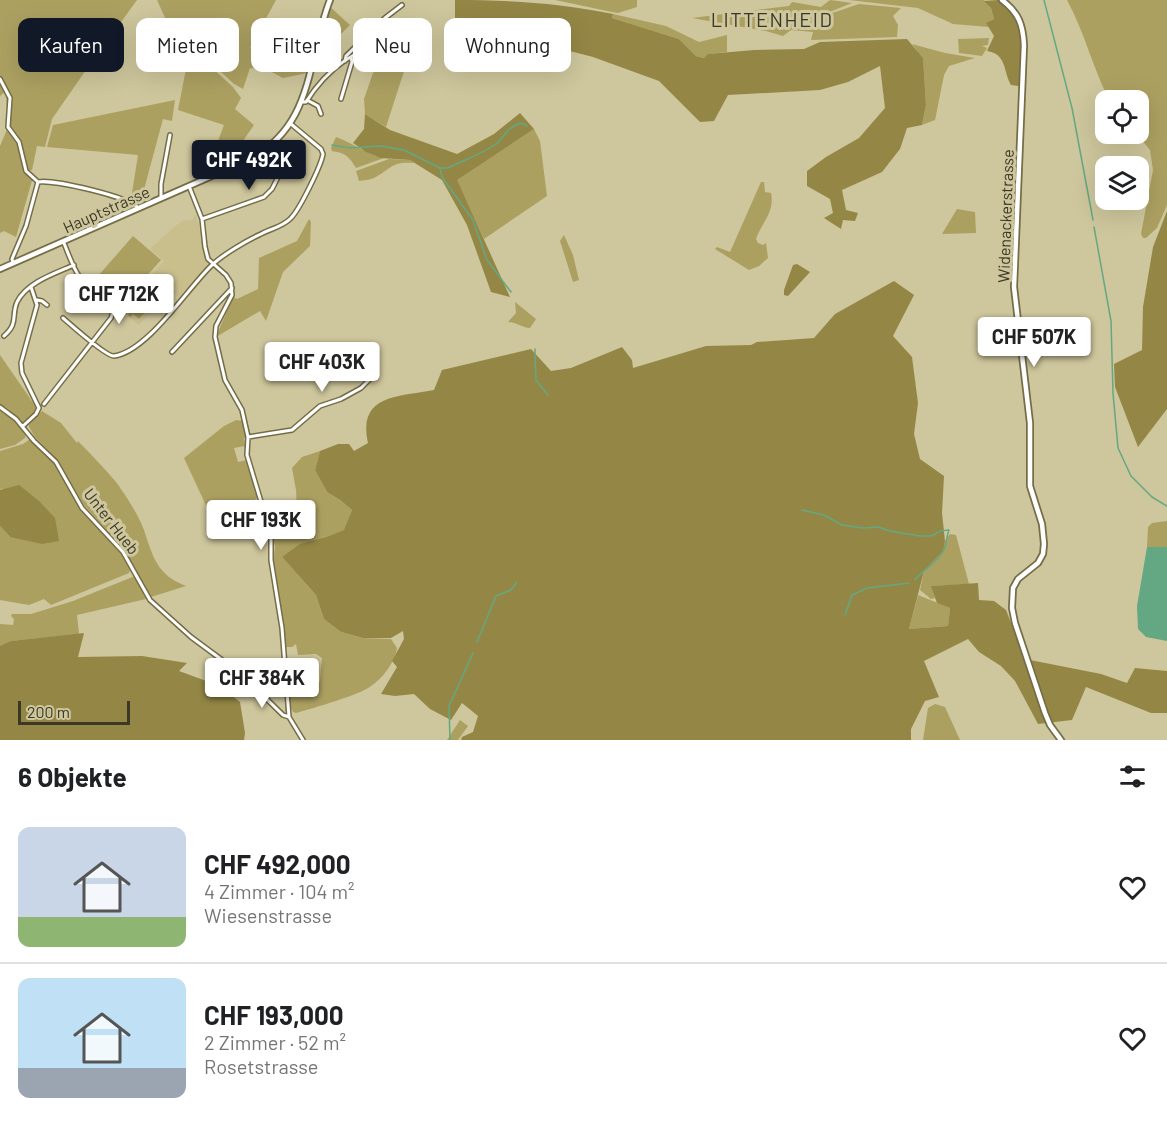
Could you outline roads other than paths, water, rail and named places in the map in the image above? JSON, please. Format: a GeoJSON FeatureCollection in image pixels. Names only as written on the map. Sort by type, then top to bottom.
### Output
{"type":"FeatureCollection","features":[{"type":"Feature","properties":{"kind":"street","name":"Hauptstrasse"},"geometry":{"type":"LineString","coordinates":[[0,268],[189,186],[251,158],[267,148],[291,124],[304,101],[321,25],[330,0]]}},
{"type":"Feature","properties":{"kind":"street","name":"Widenackerstrasse"},"geometry":{"type":"LineString","coordinates":[[1002,0],[1014,10],[1023,29],[1014,287],[1030,423],[1030,486],[1042,524],[1044,544],[1043,554],[1038,563],[1015,583],[1012,608],[1045,713],[1060,740]]}},
{"type":"Feature","properties":{"kind":"street"},"geometry":{"type":"LineString","coordinates":[[345,61],[346,56],[379,24],[402,6]]}},
{"type":"Feature","properties":{"kind":"street"},"geometry":{"type":"LineString","coordinates":[[321,114],[318,106],[304,101],[319,83],[351,57],[352,62],[341,99]]}},
{"type":"Feature","properties":{"kind":"street"},"geometry":{"type":"LineString","coordinates":[[0,79],[9,98],[8,127],[19,142],[26,171],[38,182],[55,182],[113,195],[134,203],[138,208]]}},
{"type":"Feature","properties":{"kind":"street"},"geometry":{"type":"LineString","coordinates":[[63,318],[110,356],[118,355],[157,327],[213,264],[246,242],[287,222],[295,213],[323,154],[321,149],[291,124]]}},
{"type":"Feature","properties":{"kind":"street"},"geometry":{"type":"LineString","coordinates":[[161,198],[161,184],[170,135]]}},
{"type":"Feature","properties":{"kind":"street"},"geometry":{"type":"LineString","coordinates":[[202,219],[258,199],[269,192],[282,169],[267,148]]}},
{"type":"Feature","properties":{"kind":"street"},"geometry":{"type":"LineString","coordinates":[[13,263],[12,259],[26,226],[38,182]]}},
{"type":"Feature","properties":{"kind":"street"},"geometry":{"type":"LineString","coordinates":[[189,186],[202,219],[208,259],[226,275],[232,288],[230,302],[216,326],[215,337],[225,380],[240,406],[248,437],[247,455],[271,535],[271,560],[282,628],[289,717],[303,740]]}},
{"type":"Feature","properties":{"kind":"street"},"geometry":{"type":"LineString","coordinates":[[44,404],[111,318],[113,312],[111,305],[79,276],[63,241]]}},
{"type":"Feature","properties":{"kind":"street"},"geometry":{"type":"LineString","coordinates":[[4,336],[13,328],[18,300],[31,287],[74,265]]}},
{"type":"Feature","properties":{"kind":"street"},"geometry":{"type":"LineString","coordinates":[[23,426],[39,408],[23,377],[21,367],[37,300],[31,287]]}},
{"type":"Feature","properties":{"kind":"street"},"geometry":{"type":"LineString","coordinates":[[172,352],[232,288]]}},
{"type":"Feature","properties":{"kind":"street"},"geometry":{"type":"LineString","coordinates":[[37,300],[47,305]]}},
{"type":"Feature","properties":{"kind":"street"},"geometry":{"type":"LineString","coordinates":[[248,437],[291,430],[320,406],[341,399],[361,388],[370,379]]}},
{"type":"Feature","properties":{"kind":"street","name":"Unter Hueb"},"geometry":{"type":"LineString","coordinates":[[0,407],[23,426],[34,441],[56,462],[82,507],[118,546],[150,600],[192,637],[241,674],[283,715],[289,717]]}},
{"type":"Feature","properties":{"kind":"waterway"},"geometry":{"type":"LineString","coordinates":[[1044,0],[1072,108],[1093,220]]}},
{"type":"Feature","properties":{"kind":"waterway"},"geometry":{"type":"LineString","coordinates":[[441,168],[448,168],[491,148],[515,125],[521,123],[527,126]]}},
{"type":"Feature","properties":{"kind":"waterway"},"geometry":{"type":"LineString","coordinates":[[332,145],[350,148],[380,146],[404,150],[440,168],[442,177],[473,220],[487,260],[511,292]]}},
{"type":"Feature","properties":{"kind":"waterway"},"geometry":{"type":"LineString","coordinates":[[1094,227],[1111,321],[1113,393],[1118,448],[1131,476],[1152,497],[1167,506]]}},
{"type":"Feature","properties":{"kind":"waterway"},"geometry":{"type":"LineString","coordinates":[[535,349],[536,380],[548,395]]}},
{"type":"Feature","properties":{"kind":"waterway"},"geometry":{"type":"LineString","coordinates":[[802,510],[824,515],[842,525],[863,528],[878,527],[920,536],[932,536],[940,531],[949,530],[945,548],[941,554],[915,580]]}},
{"type":"Feature","properties":{"kind":"waterway"},"geometry":{"type":"LineString","coordinates":[[477,642],[496,596],[511,590],[517,582]]}},
{"type":"Feature","properties":{"kind":"waterway"},"geometry":{"type":"LineString","coordinates":[[845,615],[852,595],[867,588],[909,583]]}},
{"type":"Feature","properties":{"kind":"waterway"},"geometry":{"type":"LineString","coordinates":[[450,740],[449,706],[473,653]]}},
{"type":"Feature","properties":{"kind":"district","name":"LITTENHEID"},"geometry":{"type":"Point","coordinates":[772,19]}}]}
